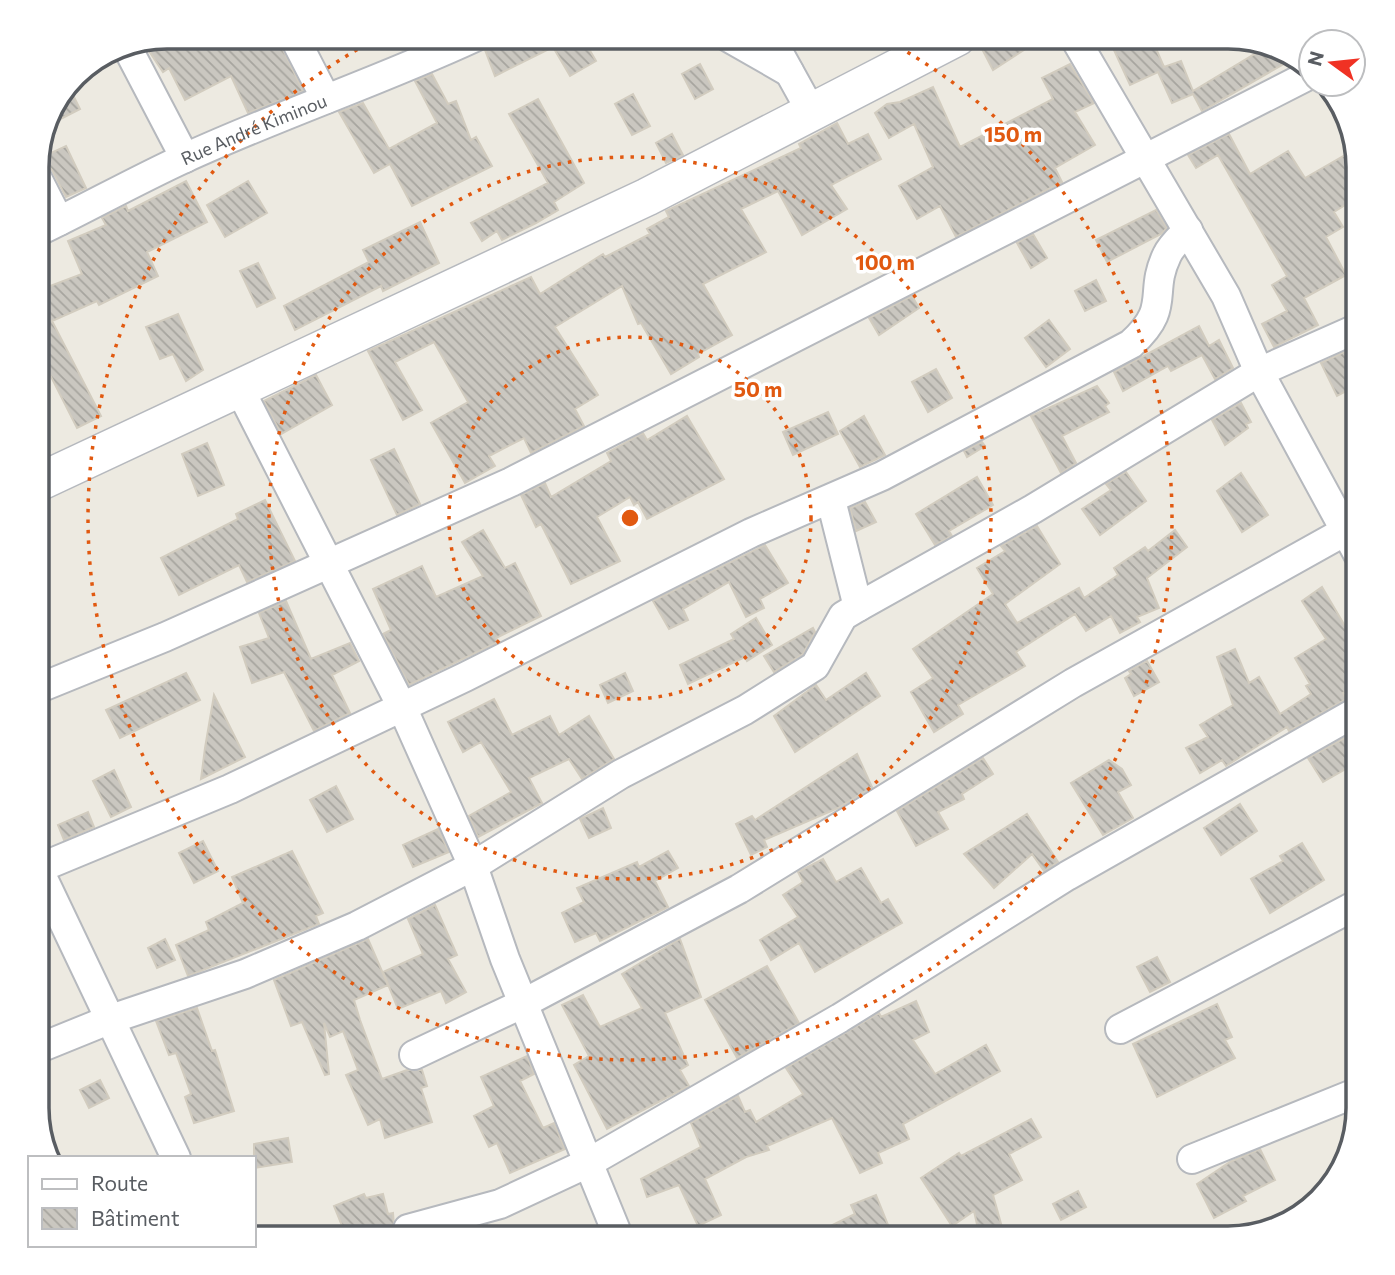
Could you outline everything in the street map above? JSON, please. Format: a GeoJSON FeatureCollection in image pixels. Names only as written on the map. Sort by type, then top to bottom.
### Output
{"type":"FeatureCollection","features":[{"type":"Feature","properties":{"kind":"street"},"geometry":{"type":"LineString","coordinates":[[300,49],[326,99]]}},
{"type":"Feature","properties":{"kind":"street","name":"Rue André Kiminou"},"geometry":{"type":"LineString","coordinates":[[49,226],[185,158],[326,99],[395,74],[447,49]]}},
{"type":"Feature","properties":{"kind":"street"},"geometry":{"type":"LineString","coordinates":[[749,49],[789,72]]}},
{"type":"Feature","properties":{"kind":"street"},"geometry":{"type":"LineString","coordinates":[[777,49],[812,113]]}},
{"type":"Feature","properties":{"kind":"street"},"geometry":{"type":"LineString","coordinates":[[49,477],[238,386],[647,197],[934,49]]}},
{"type":"Feature","properties":{"kind":"street"},"geometry":{"type":"LineString","coordinates":[[1081,49],[1226,296],[1259,372],[1346,519]]}},
{"type":"Feature","properties":{"kind":"street"},"geometry":{"type":"LineString","coordinates":[[131,55],[185,158]]}},
{"type":"Feature","properties":{"kind":"street"},"geometry":{"type":"LineString","coordinates":[[49,684],[165,637],[523,476],[1297,81]]}},
{"type":"Feature","properties":{"kind":"street"},"geometry":{"type":"LineString","coordinates":[[49,863],[230,789],[402,707],[751,533],[831,500],[1131,344],[1149,327],[1157,310],[1167,253],[1188,230]]}},
{"type":"Feature","properties":{"kind":"street"},"geometry":{"type":"LineString","coordinates":[[49,1044],[111,1019],[257,968],[357,926],[473,866],[621,774],[744,710],[815,666],[843,617],[858,607],[1033,509],[1259,372],[1346,333]]}},
{"type":"Feature","properties":{"kind":"street"},"geometry":{"type":"LineString","coordinates":[[238,386],[402,707],[473,866],[524,1003],[614,1226]]}},
{"type":"Feature","properties":{"kind":"street"},"geometry":{"type":"LineString","coordinates":[[831,500],[858,607]]}},
{"type":"Feature","properties":{"kind":"street"},"geometry":{"type":"LineString","coordinates":[[414,1055],[524,1003],[739,889],[1073,683],[1346,530]]}},
{"type":"Feature","properties":{"kind":"street"},"geometry":{"type":"LineString","coordinates":[[419,1226],[500,1203],[588,1163],[840,1018],[1067,876],[1346,718]]}},
{"type":"Feature","properties":{"kind":"street"},"geometry":{"type":"LineString","coordinates":[[49,891],[175,1156]]}},
{"type":"Feature","properties":{"kind":"street"},"geometry":{"type":"LineString","coordinates":[[1120,1030],[1346,910]]}},
{"type":"Feature","properties":{"kind":"street"},"geometry":{"type":"LineString","coordinates":[[1192,1159],[1346,1097]]}},
{"type":"Feature","properties":{"kind":"building"},"geometry":{"type":"Polygon","coordinates":[[[283,49],[303,91],[248,113],[231,76],[185,100],[169,68],[163,72],[149,51],[283,49]]]}},
{"type":"Feature","properties":{"kind":"building"},"geometry":{"type":"Polygon","coordinates":[[[486,49],[549,49],[495,76],[486,49]]]}},
{"type":"Feature","properties":{"kind":"building"},"geometry":{"type":"Polygon","coordinates":[[[554,49],[589,49],[596,61],[570,76],[554,49]]]}},
{"type":"Feature","properties":{"kind":"building"},"geometry":{"type":"Polygon","coordinates":[[[982,49],[1025,49],[993,70],[982,49]]]}},
{"type":"Feature","properties":{"kind":"building"},"geometry":{"type":"Polygon","coordinates":[[[1114,49],[1156,49],[1164,67],[1181,61],[1193,91],[1257,53],[1284,64],[1202,111],[1193,94],[1172,103],[1158,72],[1130,85],[1114,49]]]}},
{"type":"Feature","properties":{"kind":"building"},"geometry":{"type":"Polygon","coordinates":[[[700,64],[713,89],[695,99],[682,74],[700,64]]]}},
{"type":"Feature","properties":{"kind":"building"},"geometry":{"type":"Polygon","coordinates":[[[1070,64],[1094,103],[1075,112],[1095,145],[1055,168],[1062,182],[956,237],[940,206],[917,219],[899,186],[933,167],[914,124],[889,138],[875,113],[887,104],[900,102],[933,87],[960,147],[1053,99],[1042,78],[1070,64]]]}},
{"type":"Feature","properties":{"kind":"building"},"geometry":{"type":"Polygon","coordinates":[[[432,74],[448,104],[456,101],[471,140],[476,137],[492,166],[412,206],[390,164],[374,173],[339,112],[363,103],[389,149],[437,123],[415,81],[432,74]]]}},
{"type":"Feature","properties":{"kind":"building"},"geometry":{"type":"Polygon","coordinates":[[[633,94],[650,126],[632,135],[615,104],[633,94]]]}},
{"type":"Feature","properties":{"kind":"building"},"geometry":{"type":"Polygon","coordinates":[[[73,95],[80,109],[59,120],[73,95]]]}},
{"type":"Feature","properties":{"kind":"building"},"geometry":{"type":"Polygon","coordinates":[[[538,99],[584,183],[554,202],[558,210],[536,223],[502,240],[497,231],[482,241],[471,223],[548,183],[509,114],[538,99]]]}},
{"type":"Feature","properties":{"kind":"building"},"geometry":{"type":"Polygon","coordinates":[[[837,123],[848,144],[868,134],[881,159],[831,185],[847,209],[802,235],[778,191],[741,209],[766,252],[703,284],[732,335],[698,354],[699,357],[671,374],[641,323],[638,324],[622,286],[555,327],[598,395],[575,409],[584,426],[531,453],[524,438],[489,456],[495,466],[465,483],[431,423],[468,402],[434,342],[395,362],[422,410],[403,420],[368,351],[531,277],[540,294],[603,254],[605,257],[650,234],[647,229],[669,217],[666,211],[801,148],[799,144],[837,123]]]}},
{"type":"Feature","properties":{"kind":"building"},"geometry":{"type":"Polygon","coordinates":[[[672,134],[683,155],[666,163],[656,143],[672,134]]]}},
{"type":"Feature","properties":{"kind":"building"},"geometry":{"type":"Polygon","coordinates":[[[1229,134],[1250,174],[1288,151],[1305,178],[1345,155],[1346,204],[1334,212],[1343,227],[1326,237],[1346,275],[1304,298],[1318,325],[1274,347],[1262,324],[1287,311],[1272,285],[1287,276],[1218,155],[1196,168],[1188,155],[1229,134]]]}},
{"type":"Feature","properties":{"kind":"building"},"geometry":{"type":"Polygon","coordinates":[[[66,146],[86,188],[66,197],[49,167],[50,153],[66,146]]]}},
{"type":"Feature","properties":{"kind":"building"},"geometry":{"type":"Polygon","coordinates":[[[186,181],[207,222],[147,252],[158,276],[99,305],[97,301],[52,321],[101,416],[77,428],[49,373],[49,286],[82,274],[68,241],[106,225],[102,218],[126,206],[128,211],[186,181]]]}},
{"type":"Feature","properties":{"kind":"building"},"geometry":{"type":"Polygon","coordinates":[[[248,181],[267,213],[225,237],[207,205],[248,181]]]}},
{"type":"Feature","properties":{"kind":"building"},"geometry":{"type":"Polygon","coordinates":[[[1156,210],[1167,228],[1161,234],[1107,262],[1096,240],[1156,210]]]}},
{"type":"Feature","properties":{"kind":"building"},"geometry":{"type":"Polygon","coordinates":[[[420,222],[439,263],[383,291],[381,286],[295,330],[284,306],[369,262],[363,250],[420,222]]]}},
{"type":"Feature","properties":{"kind":"building"},"geometry":{"type":"Polygon","coordinates":[[[1033,234],[1047,258],[1031,268],[1017,243],[1033,234]]]}},
{"type":"Feature","properties":{"kind":"building"},"geometry":{"type":"Polygon","coordinates":[[[258,263],[275,298],[257,307],[240,271],[258,263]]]}},
{"type":"Feature","properties":{"kind":"building"},"geometry":{"type":"Polygon","coordinates":[[[1096,280],[1106,301],[1085,311],[1075,291],[1096,280]]]}},
{"type":"Feature","properties":{"kind":"building"},"geometry":{"type":"Polygon","coordinates":[[[912,296],[919,308],[879,335],[869,318],[912,296]]]}},
{"type":"Feature","properties":{"kind":"building"},"geometry":{"type":"Polygon","coordinates":[[[178,314],[203,370],[186,381],[173,354],[160,359],[146,327],[178,314]]]}},
{"type":"Feature","properties":{"kind":"building"},"geometry":{"type":"Polygon","coordinates":[[[1049,320],[1070,349],[1046,367],[1025,338],[1049,320]]]}},
{"type":"Feature","properties":{"kind":"building"},"geometry":{"type":"Polygon","coordinates":[[[1199,326],[1209,346],[1219,340],[1233,368],[1215,379],[1202,355],[1171,371],[1168,366],[1123,391],[1114,372],[1199,326]]]}},
{"type":"Feature","properties":{"kind":"building"},"geometry":{"type":"Polygon","coordinates":[[[1346,351],[1346,391],[1337,396],[1321,363],[1346,351]]]}},
{"type":"Feature","properties":{"kind":"building"},"geometry":{"type":"Polygon","coordinates":[[[936,369],[952,398],[928,412],[912,382],[936,369]]]}},
{"type":"Feature","properties":{"kind":"building"},"geometry":{"type":"Polygon","coordinates":[[[316,375],[332,405],[281,434],[264,401],[316,375]]]}},
{"type":"Feature","properties":{"kind":"building"},"geometry":{"type":"Polygon","coordinates":[[[1097,386],[1109,403],[1105,406],[1109,412],[1062,436],[1076,463],[1061,473],[1031,416],[1097,386]]]}},
{"type":"Feature","properties":{"kind":"building"},"geometry":{"type":"Polygon","coordinates":[[[1241,403],[1251,422],[1246,424],[1248,428],[1225,445],[1212,420],[1241,403]]]}},
{"type":"Feature","properties":{"kind":"building"},"geometry":{"type":"Polygon","coordinates":[[[828,412],[838,434],[793,455],[783,432],[828,412]]]}},
{"type":"Feature","properties":{"kind":"building"},"geometry":{"type":"Polygon","coordinates":[[[687,416],[724,479],[647,519],[638,502],[634,505],[630,497],[597,517],[620,561],[571,584],[541,524],[536,527],[521,495],[545,483],[551,497],[611,461],[607,453],[643,433],[647,440],[687,416]]]}},
{"type":"Feature","properties":{"kind":"building"},"geometry":{"type":"Polygon","coordinates":[[[864,416],[885,455],[860,467],[840,431],[864,416]]]}},
{"type":"Feature","properties":{"kind":"building"},"geometry":{"type":"Polygon","coordinates":[[[982,442],[985,446],[967,457],[964,451],[982,442]]]}},
{"type":"Feature","properties":{"kind":"building"},"geometry":{"type":"Polygon","coordinates":[[[207,443],[224,485],[198,496],[182,454],[207,443]]]}},
{"type":"Feature","properties":{"kind":"building"},"geometry":{"type":"Polygon","coordinates":[[[394,449],[420,504],[397,515],[371,460],[394,449]]]}},
{"type":"Feature","properties":{"kind":"building"},"geometry":{"type":"Polygon","coordinates":[[[1126,472],[1146,501],[1100,535],[1082,509],[1111,490],[1106,484],[1126,472]]]}},
{"type":"Feature","properties":{"kind":"building"},"geometry":{"type":"Polygon","coordinates":[[[1241,473],[1268,515],[1242,532],[1217,491],[1241,473]]]}},
{"type":"Feature","properties":{"kind":"building"},"geometry":{"type":"Polygon","coordinates":[[[977,477],[993,505],[949,531],[952,536],[935,545],[916,514],[977,477]]]}},
{"type":"Feature","properties":{"kind":"building"},"geometry":{"type":"Polygon","coordinates":[[[265,500],[295,561],[247,582],[239,565],[179,595],[161,558],[238,519],[236,514],[265,500]]]}},
{"type":"Feature","properties":{"kind":"building"},"geometry":{"type":"Polygon","coordinates":[[[865,502],[876,522],[856,531],[850,508],[865,502]]]}},
{"type":"Feature","properties":{"kind":"building"},"geometry":{"type":"Polygon","coordinates":[[[1037,526],[1060,564],[1005,604],[1017,623],[1079,588],[1084,598],[1118,575],[1114,568],[1145,547],[1148,551],[1175,530],[1187,547],[1147,578],[1159,608],[1137,617],[1140,622],[1120,633],[1111,616],[1086,631],[1075,614],[1016,652],[1025,666],[958,705],[963,714],[934,732],[911,692],[933,678],[913,649],[993,594],[977,568],[1005,551],[1001,546],[1037,526]]]}},
{"type":"Feature","properties":{"kind":"building"},"geometry":{"type":"Polygon","coordinates":[[[483,530],[505,568],[515,563],[541,616],[496,638],[498,642],[409,685],[383,634],[391,630],[373,589],[422,566],[436,597],[483,576],[462,542],[483,530]]]}},
{"type":"Feature","properties":{"kind":"building"},"geometry":{"type":"Polygon","coordinates":[[[765,545],[788,583],[760,599],[764,608],[746,617],[729,582],[683,609],[688,620],[669,629],[653,601],[765,545]]]}},
{"type":"Feature","properties":{"kind":"building"},"geometry":{"type":"Polygon","coordinates":[[[1322,587],[1346,628],[1346,691],[1343,693],[1346,699],[1289,731],[1287,727],[1226,766],[1222,760],[1200,773],[1186,748],[1208,737],[1200,725],[1233,705],[1217,657],[1235,649],[1249,683],[1259,677],[1280,714],[1311,694],[1306,686],[1310,684],[1295,658],[1326,639],[1302,601],[1322,587]]]}},
{"type":"Feature","properties":{"kind":"building"},"geometry":{"type":"Polygon","coordinates":[[[286,601],[311,659],[350,643],[359,661],[332,675],[350,713],[314,731],[284,672],[252,683],[240,647],[269,638],[259,613],[286,601]]]}},
{"type":"Feature","properties":{"kind":"building"},"geometry":{"type":"Polygon","coordinates":[[[756,618],[772,645],[747,661],[745,657],[688,684],[680,665],[734,639],[731,634],[756,618]]]}},
{"type":"Feature","properties":{"kind":"building"},"geometry":{"type":"Polygon","coordinates":[[[813,628],[815,632],[803,654],[774,672],[764,656],[813,628]]]}},
{"type":"Feature","properties":{"kind":"building"},"geometry":{"type":"Polygon","coordinates":[[[1147,661],[1159,682],[1134,696],[1125,678],[1131,674],[1129,671],[1147,661]]]}},
{"type":"Feature","properties":{"kind":"building"},"geometry":{"type":"Polygon","coordinates":[[[186,673],[200,700],[120,738],[106,710],[186,673]]]}},
{"type":"Feature","properties":{"kind":"building"},"geometry":{"type":"Polygon","coordinates":[[[625,673],[633,691],[608,703],[600,685],[625,673]]]}},
{"type":"Feature","properties":{"kind":"building"},"geometry":{"type":"Polygon","coordinates":[[[866,673],[880,696],[795,752],[774,716],[816,685],[826,700],[866,673]]]}},
{"type":"Feature","properties":{"kind":"building"},"geometry":{"type":"Polygon","coordinates":[[[214,695],[245,757],[201,779],[205,748],[214,695]]]}},
{"type":"Feature","properties":{"kind":"building"},"geometry":{"type":"Polygon","coordinates":[[[494,699],[512,735],[550,716],[559,735],[589,716],[614,759],[582,779],[569,759],[529,778],[542,803],[478,837],[469,816],[511,792],[481,742],[463,752],[448,722],[494,699]]]}},
{"type":"Feature","properties":{"kind":"building"},"geometry":{"type":"Polygon","coordinates":[[[1346,737],[1346,769],[1323,782],[1308,758],[1346,737]]]}},
{"type":"Feature","properties":{"kind":"building"},"geometry":{"type":"Polygon","coordinates":[[[857,754],[872,787],[838,808],[764,840],[767,847],[751,855],[736,824],[752,816],[755,820],[857,754]]]}},
{"type":"Feature","properties":{"kind":"building"},"geometry":{"type":"Polygon","coordinates":[[[983,758],[993,774],[962,794],[964,799],[938,812],[948,829],[916,846],[897,811],[983,758]]]}},
{"type":"Feature","properties":{"kind":"building"},"geometry":{"type":"Polygon","coordinates":[[[1109,760],[1122,769],[1131,785],[1118,792],[1133,818],[1103,835],[1071,783],[1109,760]]]}},
{"type":"Feature","properties":{"kind":"building"},"geometry":{"type":"Polygon","coordinates":[[[114,770],[131,807],[111,817],[93,781],[114,770]]]}},
{"type":"Feature","properties":{"kind":"building"},"geometry":{"type":"Polygon","coordinates":[[[336,786],[353,819],[327,832],[310,800],[336,786]]]}},
{"type":"Feature","properties":{"kind":"building"},"geometry":{"type":"Polygon","coordinates":[[[1240,804],[1257,831],[1221,855],[1204,828],[1240,804]]]}},
{"type":"Feature","properties":{"kind":"building"},"geometry":{"type":"Polygon","coordinates":[[[603,808],[611,828],[589,838],[580,819],[603,808]]]}},
{"type":"Feature","properties":{"kind":"building"},"geometry":{"type":"Polygon","coordinates":[[[88,812],[94,827],[64,840],[58,825],[88,812]]]}},
{"type":"Feature","properties":{"kind":"building"},"geometry":{"type":"Polygon","coordinates":[[[1027,814],[1058,862],[1044,871],[1032,854],[994,888],[964,854],[1027,814]]]}},
{"type":"Feature","properties":{"kind":"building"},"geometry":{"type":"Polygon","coordinates":[[[438,829],[449,852],[413,867],[403,845],[438,829]]]}},
{"type":"Feature","properties":{"kind":"building"},"geometry":{"type":"Polygon","coordinates":[[[203,841],[218,871],[194,883],[179,853],[203,841]]]}},
{"type":"Feature","properties":{"kind":"building"},"geometry":{"type":"Polygon","coordinates":[[[1302,843],[1324,880],[1270,913],[1251,879],[1283,861],[1280,856],[1302,843]]]}},
{"type":"Feature","properties":{"kind":"building"},"geometry":{"type":"Polygon","coordinates":[[[292,851],[323,913],[316,916],[319,924],[188,976],[176,945],[209,930],[206,922],[243,903],[232,877],[292,851]]]}},
{"type":"Feature","properties":{"kind":"building"},"geometry":{"type":"Polygon","coordinates":[[[668,851],[678,868],[655,881],[668,907],[600,941],[596,933],[575,942],[562,913],[584,902],[577,888],[637,862],[639,867],[668,851]]]}},
{"type":"Feature","properties":{"kind":"building"},"geometry":{"type":"Polygon","coordinates":[[[823,859],[836,882],[861,868],[881,903],[888,899],[902,923],[815,972],[799,943],[771,960],[760,940],[798,917],[783,895],[803,882],[798,872],[823,859]]]}},
{"type":"Feature","properties":{"kind":"building"},"geometry":{"type":"Polygon","coordinates":[[[435,905],[457,955],[448,959],[466,992],[446,1003],[441,991],[398,1009],[383,972],[423,954],[408,919],[435,905]]]}},
{"type":"Feature","properties":{"kind":"building"},"geometry":{"type":"Polygon","coordinates":[[[165,939],[175,960],[157,968],[148,948],[165,939]]]}},
{"type":"Feature","properties":{"kind":"building"},"geometry":{"type":"Polygon","coordinates":[[[368,939],[388,985],[354,1000],[360,1020],[382,1079],[407,1070],[422,1070],[427,1086],[421,1088],[432,1122],[385,1138],[380,1119],[368,1125],[346,1075],[358,1070],[343,1031],[330,1037],[324,1023],[329,1074],[325,1075],[302,1022],[291,1026],[274,980],[368,939]]]}},
{"type":"Feature","properties":{"kind":"building"},"geometry":{"type":"Polygon","coordinates":[[[680,939],[701,997],[665,1013],[688,1065],[680,1070],[689,1086],[607,1129],[574,1065],[589,1056],[562,1005],[583,995],[600,1027],[642,1008],[622,974],[680,939]]]}},
{"type":"Feature","properties":{"kind":"building"},"geometry":{"type":"Polygon","coordinates":[[[1157,957],[1170,982],[1150,992],[1137,967],[1157,957]]]}},
{"type":"Feature","properties":{"kind":"building"},"geometry":{"type":"Polygon","coordinates":[[[767,966],[799,1023],[737,1058],[705,1000],[767,966]]]}},
{"type":"Feature","properties":{"kind":"building"},"geometry":{"type":"Polygon","coordinates":[[[916,1001],[929,1032],[913,1040],[935,1074],[986,1045],[1000,1071],[903,1124],[909,1139],[878,1153],[882,1163],[860,1173],[832,1118],[767,1146],[769,1150],[746,1157],[705,1179],[721,1215],[698,1226],[679,1185],[647,1197],[641,1179],[701,1147],[691,1123],[738,1096],[745,1112],[750,1110],[756,1122],[803,1094],[786,1068],[879,1013],[881,1017],[916,1001]]]}},
{"type":"Feature","properties":{"kind":"building"},"geometry":{"type":"Polygon","coordinates":[[[1217,1004],[1232,1037],[1225,1040],[1235,1058],[1157,1097],[1133,1044],[1217,1004]]]}},
{"type":"Feature","properties":{"kind":"building"},"geometry":{"type":"Polygon","coordinates":[[[197,1008],[212,1051],[215,1050],[234,1111],[194,1123],[185,1097],[191,1094],[176,1053],[169,1055],[156,1021],[197,1008]]]}},
{"type":"Feature","properties":{"kind":"building"},"geometry":{"type":"Polygon","coordinates":[[[527,1056],[534,1074],[520,1081],[543,1128],[554,1123],[565,1149],[510,1173],[497,1143],[489,1147],[474,1116],[494,1106],[481,1077],[527,1056]]]}},
{"type":"Feature","properties":{"kind":"building"},"geometry":{"type":"Polygon","coordinates":[[[100,1080],[109,1098],[89,1108],[80,1090],[100,1080]]]}},
{"type":"Feature","properties":{"kind":"building"},"geometry":{"type":"Polygon","coordinates":[[[1031,1119],[1041,1137],[1009,1154],[1022,1180],[993,1195],[1002,1226],[977,1226],[974,1211],[952,1226],[921,1178],[959,1153],[961,1156],[1031,1119]]]}},
{"type":"Feature","properties":{"kind":"building"},"geometry":{"type":"Polygon","coordinates":[[[288,1138],[292,1162],[256,1168],[254,1144],[288,1138]]]}},
{"type":"Feature","properties":{"kind":"building"},"geometry":{"type":"Polygon","coordinates":[[[1260,1149],[1275,1180],[1243,1196],[1246,1201],[1214,1218],[1197,1184],[1230,1162],[1260,1149]]]}},
{"type":"Feature","properties":{"kind":"building"},"geometry":{"type":"Polygon","coordinates":[[[1078,1191],[1086,1207],[1061,1220],[1053,1204],[1078,1191]]]}},
{"type":"Feature","properties":{"kind":"building"},"geometry":{"type":"Polygon","coordinates":[[[364,1194],[366,1198],[383,1194],[388,1214],[393,1213],[394,1226],[342,1226],[334,1206],[364,1194]]]}},
{"type":"Feature","properties":{"kind":"building"},"geometry":{"type":"Polygon","coordinates":[[[876,1195],[888,1226],[830,1226],[855,1214],[851,1205],[876,1195]]]}}]}
